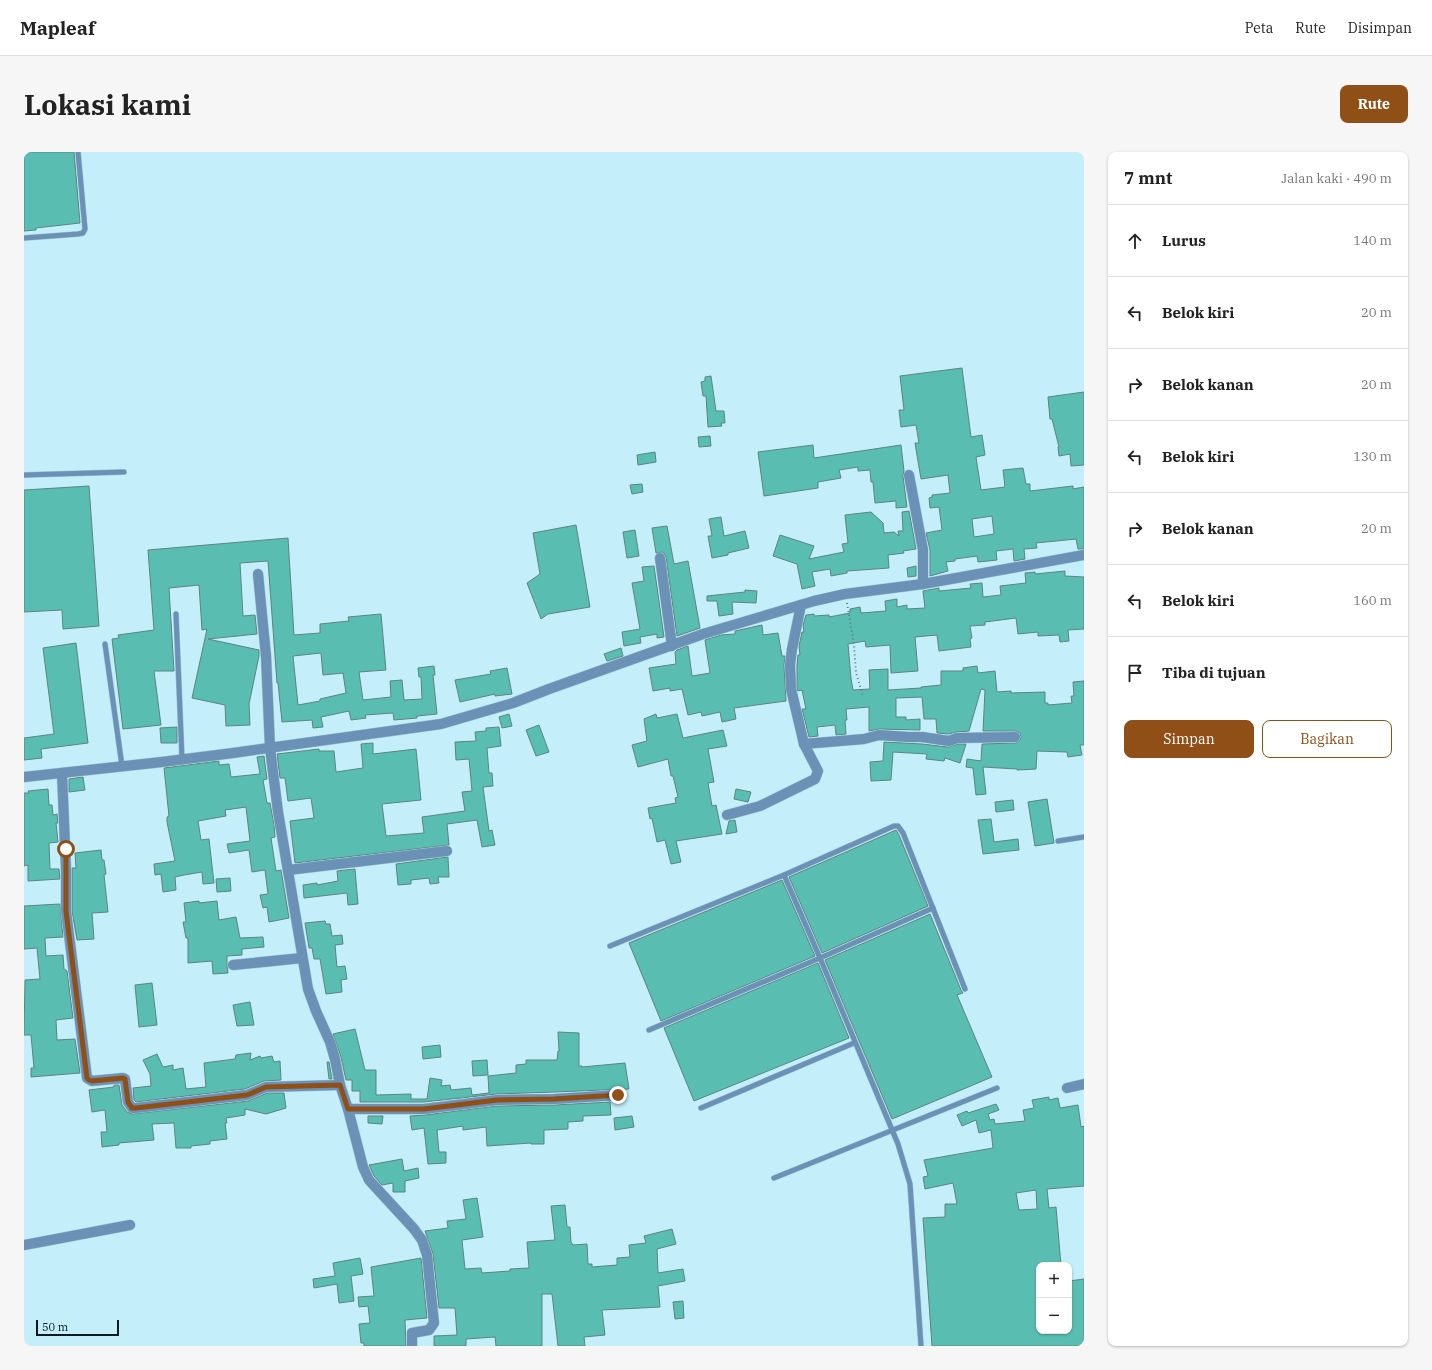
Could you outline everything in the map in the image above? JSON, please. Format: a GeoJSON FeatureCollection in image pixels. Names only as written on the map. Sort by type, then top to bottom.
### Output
{"type":"FeatureCollection","features":[{"type":"Feature","properties":{"kind":"street"},"geometry":{"type":"LineString","coordinates":[[909,475],[923,550],[923,584]]}},
{"type":"Feature","properties":{"kind":"street"},"geometry":{"type":"LineString","coordinates":[[24,777],[270,748],[441,724],[513,703],[548,689],[710,632],[801,605],[845,594],[923,584],[1084,554]]}},
{"type":"Feature","properties":{"kind":"street"},"geometry":{"type":"LineString","coordinates":[[660,558],[672,646]]}},
{"type":"Feature","properties":{"kind":"street"},"geometry":{"type":"LineString","coordinates":[[258,574],[266,656],[270,748],[278,812],[308,989],[330,1042],[340,1085],[348,1109],[363,1167],[369,1180],[414,1229],[422,1240],[427,1255],[434,1323],[429,1330],[412,1333],[412,1346]]}},
{"type":"Feature","properties":{"kind":"street"},"geometry":{"type":"LineString","coordinates":[[727,815],[760,806],[814,779],[817,775],[818,771],[804,744],[791,689],[790,665],[801,605]]}},
{"type":"Feature","properties":{"kind":"street"},"geometry":{"type":"LineString","coordinates":[[804,744],[864,739],[880,735],[908,738],[922,737],[949,742],[957,738],[1015,737]]}},
{"type":"Feature","properties":{"kind":"street"},"geometry":{"type":"LineString","coordinates":[[62,773],[66,911],[87,1078],[92,1081],[123,1078],[126,1081],[129,1106],[136,1108],[247,1095],[266,1087],[340,1085]]}},
{"type":"Feature","properties":{"kind":"street"},"geometry":{"type":"LineString","coordinates":[[288,870],[447,850]]}},
{"type":"Feature","properties":{"kind":"street"},"geometry":{"type":"LineString","coordinates":[[234,965],[302,958]]}},
{"type":"Feature","properties":{"kind":"street"},"geometry":{"type":"LineString","coordinates":[[1066,1088],[1084,1084]]}},
{"type":"Feature","properties":{"kind":"street"},"geometry":{"type":"LineString","coordinates":[[348,1109],[424,1109],[497,1100],[554,1099],[618,1095]]}},
{"type":"Feature","properties":{"kind":"street"},"geometry":{"type":"LineString","coordinates":[[24,1245],[130,1225]]}},
{"type":"Feature","properties":{"kind":"lane"},"geometry":{"type":"LineString","coordinates":[[24,238],[78,234],[82,233],[85,229],[78,152]]}},
{"type":"Feature","properties":{"kind":"lane"},"geometry":{"type":"LineString","coordinates":[[24,475],[124,472]]}},
{"type":"Feature","properties":{"kind":"lane"},"geometry":{"type":"LineString","coordinates":[[176,614],[182,759]]}},
{"type":"Feature","properties":{"kind":"lane"},"geometry":{"type":"LineString","coordinates":[[105,644],[122,766]]}},
{"type":"Feature","properties":{"kind":"lane"},"geometry":{"type":"LineString","coordinates":[[610,946],[784,875],[894,826],[898,826],[903,833],[965,989]]}},
{"type":"Feature","properties":{"kind":"lane"},"geometry":{"type":"LineString","coordinates":[[1058,841],[1084,837]]}},
{"type":"Feature","properties":{"kind":"lane"},"geometry":{"type":"LineString","coordinates":[[784,875],[820,958],[854,1043],[892,1129],[910,1184],[921,1346]]}},
{"type":"Feature","properties":{"kind":"lane"},"geometry":{"type":"LineString","coordinates":[[649,1030],[820,958],[933,908]]}},
{"type":"Feature","properties":{"kind":"lane"},"geometry":{"type":"LineString","coordinates":[[701,1108],[854,1043]]}},
{"type":"Feature","properties":{"kind":"lane"},"geometry":{"type":"LineString","coordinates":[[774,1178],[892,1129],[997,1088]]}},
{"type":"Feature","properties":{"kind":"path"},"geometry":{"type":"LineString","coordinates":[[845,594],[852,629],[856,673],[863,696]]}},
{"type":"Feature","properties":{"kind":"building"},"geometry":{"type":"Polygon","coordinates":[[[24,152],[74,152],[80,223],[36,228],[36,230],[24,231],[24,152]]]}},
{"type":"Feature","properties":{"kind":"building"},"geometry":{"type":"Polygon","coordinates":[[[962,368],[971,437],[982,435],[985,455],[976,457],[981,490],[1005,487],[1003,470],[1023,468],[1026,484],[1030,484],[1030,491],[1073,486],[1073,489],[1084,487],[1084,549],[1078,549],[1076,539],[1036,543],[1037,548],[1024,549],[1025,559],[1014,561],[1013,549],[996,551],[997,560],[978,562],[977,556],[955,559],[955,561],[946,562],[948,571],[930,576],[930,550],[926,533],[942,530],[939,507],[930,508],[929,498],[932,497],[932,495],[950,493],[948,475],[921,479],[915,443],[919,443],[916,425],[901,427],[899,410],[904,410],[900,376],[962,368]],[[992,516],[972,519],[974,537],[994,534],[992,516]]]}},
{"type":"Feature","properties":{"kind":"building"},"geometry":{"type":"Polygon","coordinates":[[[711,376],[716,411],[724,411],[725,423],[721,423],[722,426],[708,427],[706,396],[703,396],[701,382],[705,381],[705,377],[711,376]]]}},
{"type":"Feature","properties":{"kind":"building"},"geometry":{"type":"Polygon","coordinates":[[[1084,392],[1084,465],[1071,466],[1070,454],[1059,456],[1059,447],[1052,419],[1050,419],[1048,397],[1084,392]]]}},
{"type":"Feature","properties":{"kind":"building"},"geometry":{"type":"Polygon","coordinates":[[[710,436],[711,446],[699,447],[698,437],[710,436]]]}},
{"type":"Feature","properties":{"kind":"building"},"geometry":{"type":"Polygon","coordinates":[[[813,445],[814,458],[901,445],[907,507],[896,508],[896,501],[875,503],[870,470],[858,471],[858,467],[839,470],[841,478],[818,482],[818,488],[764,496],[758,452],[813,445]]]}},
{"type":"Feature","properties":{"kind":"building"},"geometry":{"type":"Polygon","coordinates":[[[655,452],[656,462],[638,465],[637,455],[655,452]]]}},
{"type":"Feature","properties":{"kind":"building"},"geometry":{"type":"Polygon","coordinates":[[[642,484],[643,492],[632,494],[630,485],[642,484]]]}},
{"type":"Feature","properties":{"kind":"building"},"geometry":{"type":"Polygon","coordinates":[[[89,486],[99,626],[63,629],[62,610],[24,612],[24,490],[89,486]]]}},
{"type":"Feature","properties":{"kind":"building"},"geometry":{"type":"Polygon","coordinates":[[[909,511],[916,549],[903,551],[904,553],[888,555],[889,568],[847,571],[847,573],[831,576],[830,569],[812,572],[815,586],[802,589],[797,564],[773,556],[780,535],[814,546],[809,559],[844,552],[842,544],[848,543],[845,515],[871,512],[883,523],[884,533],[894,532],[899,536],[898,531],[903,531],[902,512],[909,511]]]}},
{"type":"Feature","properties":{"kind":"building"},"geometry":{"type":"Polygon","coordinates":[[[721,517],[724,536],[745,531],[749,548],[728,553],[728,555],[712,558],[708,536],[712,536],[709,519],[721,517]]]}},
{"type":"Feature","properties":{"kind":"building"},"geometry":{"type":"Polygon","coordinates":[[[576,525],[590,607],[548,614],[541,619],[527,583],[540,574],[533,533],[576,525]]]}},
{"type":"Feature","properties":{"kind":"building"},"geometry":{"type":"Polygon","coordinates":[[[667,526],[674,564],[688,561],[700,628],[677,636],[666,557],[663,552],[656,553],[652,528],[667,526]]]}},
{"type":"Feature","properties":{"kind":"building"},"geometry":{"type":"Polygon","coordinates":[[[635,530],[639,556],[627,558],[623,532],[635,530]]]}},
{"type":"Feature","properties":{"kind":"building"},"geometry":{"type":"Polygon","coordinates":[[[288,538],[294,635],[320,633],[320,624],[349,621],[348,617],[381,614],[386,670],[359,672],[363,700],[391,697],[390,681],[402,680],[404,700],[422,699],[421,677],[419,677],[418,668],[434,666],[435,675],[433,675],[437,714],[394,720],[393,713],[365,715],[366,718],[351,720],[349,711],[321,717],[323,727],[313,728],[312,720],[282,722],[277,683],[268,561],[240,563],[243,616],[255,615],[257,634],[208,639],[259,650],[249,704],[250,725],[226,726],[225,705],[192,698],[207,629],[202,630],[199,585],[169,588],[174,671],[154,671],[161,725],[123,729],[112,639],[119,638],[118,635],[154,630],[148,550],[288,538]],[[321,653],[293,656],[298,705],[320,701],[320,699],[346,693],[343,673],[323,675],[321,653]]]}},
{"type":"Feature","properties":{"kind":"building"},"geometry":{"type":"Polygon","coordinates":[[[654,566],[664,637],[657,638],[657,634],[640,637],[641,643],[624,646],[622,632],[640,629],[632,583],[644,581],[642,567],[654,566]]]}},
{"type":"Feature","properties":{"kind":"building"},"geometry":{"type":"Polygon","coordinates":[[[916,566],[916,576],[908,577],[907,568],[916,566]]]}},
{"type":"Feature","properties":{"kind":"building"},"geometry":{"type":"Polygon","coordinates":[[[1065,571],[1065,576],[1084,577],[1084,629],[1068,630],[1069,641],[1060,642],[1059,635],[1038,636],[1038,632],[1018,634],[1016,618],[985,622],[985,625],[970,626],[972,638],[970,639],[971,647],[939,651],[937,635],[915,637],[918,671],[891,673],[890,645],[866,647],[865,641],[848,644],[851,678],[853,690],[870,689],[869,670],[888,669],[888,690],[921,688],[941,685],[941,671],[963,671],[963,668],[977,666],[978,673],[995,671],[997,692],[1045,692],[1045,703],[1048,703],[1048,705],[1072,703],[1071,696],[1074,696],[1073,682],[1084,681],[1084,745],[1080,745],[1082,755],[1068,757],[1067,752],[1037,751],[1036,769],[1017,770],[983,767],[986,794],[976,795],[973,768],[966,767],[967,759],[981,761],[982,744],[1016,743],[1021,737],[1020,733],[1015,731],[983,731],[985,690],[981,689],[969,731],[948,734],[937,733],[936,719],[924,719],[922,697],[896,698],[896,717],[906,717],[906,720],[920,719],[920,730],[879,729],[869,731],[869,707],[846,709],[846,734],[836,735],[835,725],[817,727],[818,736],[809,737],[802,709],[806,709],[802,690],[798,691],[797,688],[797,665],[798,655],[800,655],[799,646],[802,632],[804,632],[803,625],[806,615],[829,615],[829,617],[850,613],[850,609],[860,607],[861,613],[886,611],[885,601],[897,599],[897,607],[907,605],[907,609],[925,608],[923,591],[939,588],[939,591],[971,588],[970,584],[982,583],[983,597],[1001,595],[1000,586],[1026,583],[1025,573],[1035,572],[1035,574],[1065,571]]]}},
{"type":"Feature","properties":{"kind":"building"},"geometry":{"type":"Polygon","coordinates":[[[745,590],[757,591],[756,603],[732,602],[733,614],[719,616],[717,601],[707,601],[707,596],[745,592],[745,590]]]}},
{"type":"Feature","properties":{"kind":"building"},"geometry":{"type":"Polygon","coordinates":[[[762,625],[763,635],[778,633],[782,656],[785,656],[786,701],[734,708],[736,719],[722,722],[720,712],[702,716],[701,712],[688,715],[682,689],[670,691],[670,688],[653,691],[649,668],[676,664],[675,652],[677,650],[688,646],[692,676],[710,673],[705,640],[721,635],[735,634],[735,631],[762,625]]]}},
{"type":"Feature","properties":{"kind":"building"},"geometry":{"type":"Polygon","coordinates":[[[76,643],[88,743],[41,749],[42,758],[24,760],[24,738],[54,734],[43,648],[76,643]]]}},
{"type":"Feature","properties":{"kind":"building"},"geometry":{"type":"Polygon","coordinates":[[[621,648],[623,656],[607,661],[604,654],[621,648]]]}},
{"type":"Feature","properties":{"kind":"building"},"geometry":{"type":"Polygon","coordinates":[[[507,668],[512,694],[495,696],[495,694],[460,702],[455,680],[491,674],[490,671],[507,668]]]}},
{"type":"Feature","properties":{"kind":"building"},"geometry":{"type":"Polygon","coordinates":[[[509,714],[512,726],[502,728],[499,717],[509,714]]]}},
{"type":"Feature","properties":{"kind":"building"},"geometry":{"type":"Polygon","coordinates":[[[656,714],[657,718],[677,714],[683,738],[723,730],[727,746],[708,749],[714,782],[708,783],[712,806],[716,805],[722,834],[676,841],[681,862],[671,864],[665,840],[657,842],[652,818],[650,819],[648,808],[676,803],[675,798],[678,797],[673,776],[671,776],[668,759],[638,767],[632,745],[647,741],[644,719],[656,714]]]}},
{"type":"Feature","properties":{"kind":"building"},"geometry":{"type":"Polygon","coordinates":[[[539,725],[549,752],[536,756],[526,730],[539,725]]]}},
{"type":"Feature","properties":{"kind":"building"},"geometry":{"type":"Polygon","coordinates":[[[177,727],[177,743],[161,743],[160,728],[177,727]]]}},
{"type":"Feature","properties":{"kind":"building"},"geometry":{"type":"Polygon","coordinates":[[[499,727],[501,746],[487,748],[489,773],[492,773],[493,786],[483,787],[489,831],[492,830],[495,845],[482,847],[477,820],[447,824],[449,845],[295,863],[290,821],[314,818],[311,798],[288,801],[285,778],[280,778],[277,754],[319,749],[319,751],[334,751],[336,772],[363,768],[361,744],[373,743],[373,754],[416,749],[421,800],[382,804],[386,836],[424,833],[422,817],[465,811],[462,792],[472,791],[469,759],[456,760],[455,742],[476,741],[475,732],[486,731],[486,728],[499,727]]]}},
{"type":"Feature","properties":{"kind":"building"},"geometry":{"type":"Polygon","coordinates":[[[884,742],[948,747],[958,744],[966,744],[960,763],[945,758],[944,761],[926,759],[927,754],[893,752],[891,780],[871,781],[870,762],[883,761],[884,742]]]}},
{"type":"Feature","properties":{"kind":"building"},"geometry":{"type":"Polygon","coordinates":[[[264,756],[267,779],[263,780],[267,803],[270,803],[274,825],[275,837],[271,838],[276,871],[281,870],[289,918],[269,922],[267,907],[263,908],[260,895],[268,894],[265,870],[252,872],[249,850],[229,853],[227,844],[250,841],[246,807],[225,810],[226,816],[198,821],[201,840],[209,839],[214,883],[203,884],[202,872],[184,875],[175,877],[176,890],[163,892],[161,874],[155,875],[154,864],[175,861],[167,822],[167,817],[169,816],[164,768],[219,761],[219,765],[229,764],[231,777],[260,774],[257,757],[264,756]]]}},
{"type":"Feature","properties":{"kind":"building"},"geometry":{"type":"Polygon","coordinates":[[[83,777],[85,790],[69,792],[69,779],[83,777]]]}},
{"type":"Feature","properties":{"kind":"building"},"geometry":{"type":"Polygon","coordinates":[[[48,789],[49,805],[52,805],[53,815],[57,814],[58,823],[56,823],[58,842],[49,843],[50,869],[59,869],[60,879],[28,881],[28,865],[24,866],[24,793],[29,793],[28,791],[48,789]]]}},
{"type":"Feature","properties":{"kind":"building"},"geometry":{"type":"Polygon","coordinates":[[[736,789],[751,792],[748,802],[734,799],[736,789]]]}},
{"type":"Feature","properties":{"kind":"building"},"geometry":{"type":"Polygon","coordinates":[[[1047,799],[1054,843],[1035,846],[1028,802],[1047,799]]]}},
{"type":"Feature","properties":{"kind":"building"},"geometry":{"type":"Polygon","coordinates":[[[1013,800],[1014,810],[996,812],[995,802],[1013,800]]]}},
{"type":"Feature","properties":{"kind":"building"},"geometry":{"type":"Polygon","coordinates":[[[991,819],[994,842],[1018,839],[1019,850],[983,854],[978,820],[991,819]]]}},
{"type":"Feature","properties":{"kind":"building"},"geometry":{"type":"Polygon","coordinates":[[[735,820],[737,832],[726,834],[729,821],[735,820]]]}},
{"type":"Feature","properties":{"kind":"building"},"geometry":{"type":"Polygon","coordinates":[[[896,830],[928,906],[822,953],[789,877],[896,830]]]}},
{"type":"Feature","properties":{"kind":"building"},"geometry":{"type":"Polygon","coordinates":[[[101,850],[106,874],[104,875],[108,912],[92,913],[94,939],[77,940],[72,911],[72,868],[76,868],[75,853],[101,850]]]}},
{"type":"Feature","properties":{"kind":"building"},"geometry":{"type":"Polygon","coordinates":[[[448,857],[449,877],[438,877],[439,883],[430,884],[429,878],[411,880],[411,884],[398,885],[396,864],[448,857]]]}},
{"type":"Feature","properties":{"kind":"building"},"geometry":{"type":"Polygon","coordinates":[[[355,869],[358,904],[348,905],[347,893],[304,898],[303,885],[317,883],[317,885],[338,881],[337,871],[355,869]]]}},
{"type":"Feature","properties":{"kind":"building"},"geometry":{"type":"Polygon","coordinates":[[[230,878],[231,891],[217,892],[216,879],[230,878]]]}},
{"type":"Feature","properties":{"kind":"building"},"geometry":{"type":"Polygon","coordinates":[[[782,880],[815,956],[661,1021],[629,943],[782,880]]]}},
{"type":"Feature","properties":{"kind":"building"},"geometry":{"type":"Polygon","coordinates":[[[199,901],[199,903],[217,901],[219,920],[236,917],[240,938],[263,937],[264,947],[242,949],[242,955],[227,956],[228,973],[213,974],[212,961],[188,963],[188,938],[186,938],[183,922],[186,922],[184,903],[199,901]]]}},
{"type":"Feature","properties":{"kind":"building"},"geometry":{"type":"Polygon","coordinates":[[[60,904],[63,937],[45,938],[46,956],[63,955],[64,969],[67,971],[73,1018],[56,1020],[57,1040],[75,1039],[80,1073],[31,1077],[31,1068],[34,1068],[31,1035],[24,1035],[25,980],[40,979],[37,948],[24,949],[24,906],[60,904]]]}},
{"type":"Feature","properties":{"kind":"building"},"geometry":{"type":"Polygon","coordinates":[[[930,914],[963,993],[957,995],[992,1077],[892,1119],[825,960],[930,914]]]}},
{"type":"Feature","properties":{"kind":"building"},"geometry":{"type":"Polygon","coordinates":[[[325,921],[326,924],[330,924],[332,936],[342,935],[343,944],[335,945],[337,967],[345,966],[347,979],[341,980],[342,992],[326,994],[320,959],[314,959],[312,948],[309,948],[305,923],[325,921]]]}},
{"type":"Feature","properties":{"kind":"building"},"geometry":{"type":"Polygon","coordinates":[[[818,963],[849,1038],[694,1101],[664,1028],[818,963]]]}},
{"type":"Feature","properties":{"kind":"building"},"geometry":{"type":"Polygon","coordinates":[[[152,983],[157,1025],[139,1027],[135,985],[152,983]]]}},
{"type":"Feature","properties":{"kind":"building"},"geometry":{"type":"Polygon","coordinates":[[[250,1002],[254,1025],[237,1026],[233,1005],[250,1002]]]}},
{"type":"Feature","properties":{"kind":"building"},"geometry":{"type":"Polygon","coordinates":[[[355,1029],[365,1070],[376,1070],[376,1095],[411,1094],[411,1099],[427,1099],[430,1078],[442,1080],[441,1086],[450,1085],[451,1090],[471,1088],[472,1095],[489,1093],[488,1076],[516,1073],[516,1065],[526,1064],[526,1060],[557,1060],[559,1051],[558,1032],[579,1033],[579,1066],[625,1063],[629,1089],[497,1094],[424,1102],[360,1102],[360,1091],[352,1091],[352,1080],[346,1080],[341,1057],[333,1034],[355,1029]]]}},
{"type":"Feature","properties":{"kind":"building"},"geometry":{"type":"Polygon","coordinates":[[[440,1045],[441,1057],[423,1059],[422,1047],[440,1045]]]}},
{"type":"Feature","properties":{"kind":"building"},"geometry":{"type":"Polygon","coordinates":[[[251,1053],[250,1060],[260,1056],[261,1058],[272,1056],[274,1062],[280,1061],[281,1080],[264,1081],[245,1089],[136,1102],[134,1100],[133,1088],[151,1086],[150,1074],[143,1060],[157,1054],[163,1067],[173,1065],[173,1070],[183,1068],[186,1089],[206,1087],[204,1063],[235,1059],[236,1055],[251,1053]]]}},
{"type":"Feature","properties":{"kind":"building"},"geometry":{"type":"Polygon","coordinates":[[[487,1060],[488,1075],[473,1076],[472,1061],[487,1060]]]}},
{"type":"Feature","properties":{"kind":"building"},"geometry":{"type":"Polygon","coordinates":[[[327,1062],[329,1062],[332,1079],[329,1079],[327,1062]]]}},
{"type":"Feature","properties":{"kind":"building"},"geometry":{"type":"Polygon","coordinates":[[[114,1085],[119,1085],[122,1105],[127,1112],[132,1114],[248,1101],[267,1093],[284,1093],[286,1108],[266,1114],[245,1109],[245,1115],[226,1118],[227,1123],[225,1123],[227,1139],[210,1141],[210,1144],[191,1146],[191,1148],[176,1148],[173,1123],[152,1124],[154,1140],[119,1143],[119,1145],[102,1147],[101,1132],[107,1132],[105,1110],[92,1112],[89,1090],[114,1087],[114,1085]]]}},
{"type":"Feature","properties":{"kind":"building"},"geometry":{"type":"Polygon","coordinates":[[[1049,1097],[1049,1100],[1058,1098],[1060,1108],[1078,1105],[1081,1127],[1084,1126],[1084,1186],[1047,1189],[1049,1208],[1056,1207],[1061,1262],[1036,1262],[1036,1334],[1072,1334],[1072,1281],[1084,1279],[1084,1346],[932,1346],[923,1218],[945,1217],[945,1204],[957,1204],[953,1183],[925,1189],[923,1177],[928,1176],[924,1160],[993,1148],[991,1130],[979,1133],[976,1120],[962,1126],[957,1115],[996,1104],[999,1110],[988,1114],[990,1120],[994,1119],[995,1124],[1025,1121],[1023,1110],[1034,1108],[1032,1100],[1049,1097]],[[1036,1190],[1016,1193],[1019,1210],[1037,1209],[1036,1190]]]}},
{"type":"Feature","properties":{"kind":"building"},"geometry":{"type":"Polygon","coordinates":[[[610,1102],[611,1115],[583,1116],[583,1121],[568,1122],[568,1129],[544,1130],[544,1144],[531,1143],[487,1146],[486,1127],[463,1130],[463,1126],[437,1130],[439,1152],[446,1152],[446,1163],[428,1164],[424,1128],[412,1130],[410,1116],[497,1106],[610,1102]]]}},
{"type":"Feature","properties":{"kind":"building"},"geometry":{"type":"Polygon","coordinates":[[[368,1116],[383,1116],[382,1124],[368,1123],[368,1116]]]}},
{"type":"Feature","properties":{"kind":"building"},"geometry":{"type":"Polygon","coordinates":[[[632,1116],[634,1127],[615,1130],[614,1118],[632,1116]]]}},
{"type":"Feature","properties":{"kind":"building"},"geometry":{"type":"Polygon","coordinates":[[[402,1159],[404,1171],[418,1168],[419,1178],[405,1181],[405,1192],[393,1192],[393,1183],[382,1185],[374,1176],[369,1165],[402,1159]]]}},
{"type":"Feature","properties":{"kind":"building"},"geometry":{"type":"Polygon","coordinates":[[[477,1198],[483,1237],[462,1240],[465,1269],[481,1268],[482,1273],[529,1268],[527,1242],[555,1240],[551,1206],[565,1205],[567,1227],[570,1227],[571,1242],[573,1245],[587,1244],[588,1264],[592,1264],[592,1267],[617,1265],[617,1258],[630,1257],[629,1245],[646,1243],[644,1236],[672,1229],[676,1244],[657,1249],[658,1273],[683,1269],[685,1281],[658,1286],[660,1307],[602,1310],[605,1335],[584,1337],[585,1346],[558,1346],[552,1294],[542,1294],[542,1346],[496,1346],[495,1337],[466,1339],[466,1346],[434,1346],[434,1336],[457,1335],[455,1308],[439,1308],[433,1254],[425,1231],[448,1228],[447,1221],[466,1219],[463,1200],[477,1198]]]}},
{"type":"Feature","properties":{"kind":"building"},"geometry":{"type":"Polygon","coordinates":[[[360,1258],[363,1274],[351,1276],[354,1301],[339,1303],[337,1284],[314,1288],[313,1279],[335,1276],[333,1263],[360,1258]]]}},
{"type":"Feature","properties":{"kind":"building"},"geometry":{"type":"Polygon","coordinates":[[[421,1258],[427,1318],[405,1320],[406,1346],[364,1346],[364,1343],[361,1343],[359,1324],[370,1323],[368,1306],[359,1307],[358,1297],[374,1296],[371,1267],[421,1258]]]}},
{"type":"Feature","properties":{"kind":"building"},"geometry":{"type":"Polygon","coordinates":[[[683,1301],[684,1318],[675,1319],[673,1302],[683,1301]]]}},
{"type":"Feature","properties":{"kind":"route"},"geometry":{"type":"LineString","coordinates":[[66,849],[66,911],[87,1078],[92,1081],[125,1079],[128,1102],[129,1106],[132,1108],[247,1095],[266,1087],[340,1085],[348,1109],[424,1109],[497,1100],[583,1098],[618,1095]]}}]}
